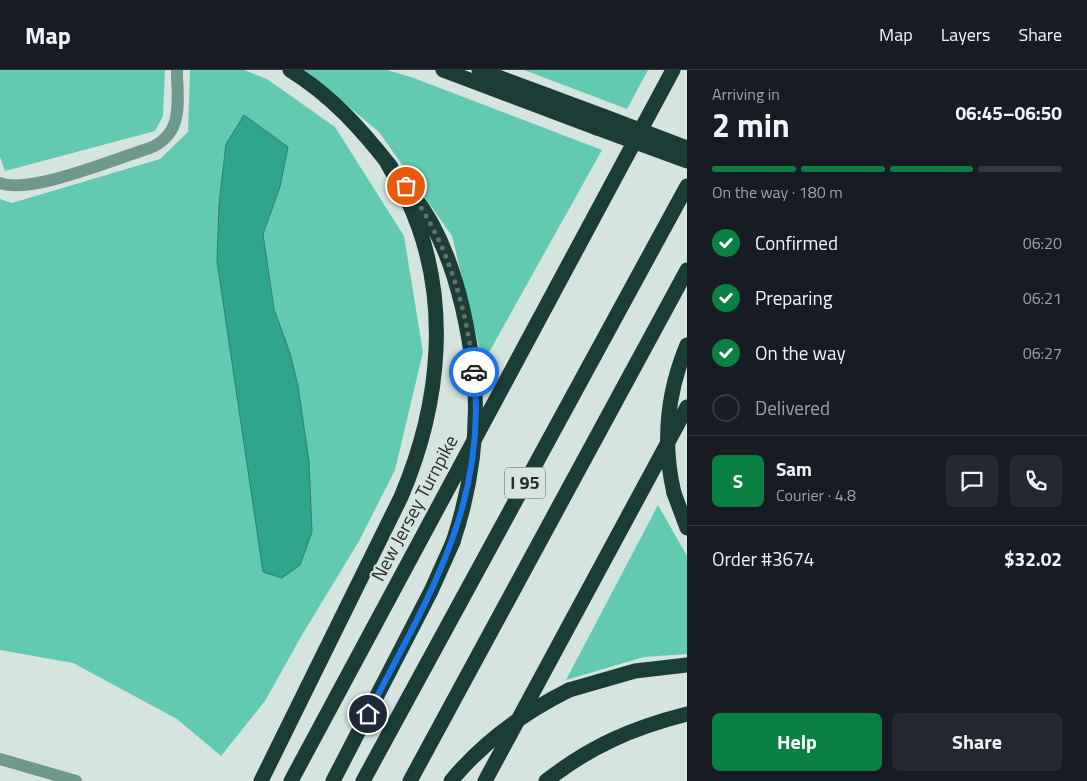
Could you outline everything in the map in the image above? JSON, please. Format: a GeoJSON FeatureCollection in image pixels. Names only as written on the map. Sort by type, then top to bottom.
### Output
{"type":"FeatureCollection","features":[{"type":"Feature","properties":{"kind":"highway"},"geometry":{"type":"LineString","coordinates":[[290,70],[316,88],[346,115],[416,199],[450,265],[465,320],[476,399],[474,450],[466,500],[453,542],[428,598],[333,781]]}},
{"type":"Feature","properties":{"kind":"highway"},"geometry":{"type":"LineString","coordinates":[[443,70],[600,122],[687,148]]}},
{"type":"Feature","properties":{"kind":"highway"},"geometry":{"type":"LineString","coordinates":[[479,70],[687,161]]}},
{"type":"Feature","properties":{"kind":"highway","name":"New Jersey Turnpike"},"geometry":{"type":"LineString","coordinates":[[291,781],[673,70]]}},
{"type":"Feature","properties":{"kind":"highway"},"geometry":{"type":"LineString","coordinates":[[261,781],[401,497],[419,451],[429,411],[437,354],[433,284],[416,222],[386,161]]}},
{"type":"Feature","properties":{"kind":"highway","name":"I 95"},"geometry":{"type":"LineString","coordinates":[[362,781],[687,186]]}},
{"type":"Feature","properties":{"kind":"highway","name":"I 95"},"geometry":{"type":"LineString","coordinates":[[410,781],[687,270]]}},
{"type":"Feature","properties":{"kind":"highway"},"geometry":{"type":"LineString","coordinates":[[687,345],[674,384],[667,422],[667,458],[674,493],[687,528]]}},
{"type":"Feature","properties":{"kind":"highway"},"geometry":{"type":"LineString","coordinates":[[486,781],[687,407]]}},
{"type":"Feature","properties":{"kind":"highway"},"geometry":{"type":"LineString","coordinates":[[451,781],[471,758],[499,733],[533,710],[569,690],[627,672],[687,664]]}},
{"type":"Feature","properties":{"kind":"highway"},"geometry":{"type":"LineString","coordinates":[[546,781],[584,753],[607,741],[650,724],[687,714]]}},
{"type":"Feature","properties":{"kind":"street"},"geometry":{"type":"LineString","coordinates":[[0,184],[13,187],[39,183],[150,148],[166,140],[173,130],[177,117],[177,70]]}},
{"type":"Feature","properties":{"kind":"street"},"geometry":{"type":"LineString","coordinates":[[0,759],[76,781]]}},
{"type":"Feature","properties":{"kind":"shaded area"},"geometry":{"type":"Polygon","coordinates":[[[0,70],[165,70],[163,116],[155,131],[5,171],[0,157],[0,70]]]}},
{"type":"Feature","properties":{"kind":"shaded area"},"geometry":{"type":"Polygon","coordinates":[[[190,70],[244,70],[267,79],[335,127],[404,236],[423,352],[395,470],[359,541],[302,635],[265,701],[221,756],[177,719],[73,663],[0,650],[0,199],[12,203],[160,159],[188,132],[190,70]],[[226,144],[219,204],[217,261],[224,302],[312,532],[310,498],[290,353],[274,309],[263,234],[280,187],[226,144]]]}},
{"type":"Feature","properties":{"kind":"shaded area"},"geometry":{"type":"Polygon","coordinates":[[[305,70],[387,70],[411,77],[602,150],[483,363],[452,236],[379,132],[305,70]]]}},
{"type":"Feature","properties":{"kind":"shaded area"},"geometry":{"type":"Polygon","coordinates":[[[524,70],[648,70],[627,109],[524,70]]]}},
{"type":"Feature","properties":{"kind":"shaded area"},"geometry":{"type":"Polygon","coordinates":[[[244,115],[288,147],[280,187],[263,234],[274,309],[290,353],[298,386],[309,461],[312,532],[300,565],[282,578],[263,572],[217,261],[219,204],[226,144],[244,115]]]}},
{"type":"Feature","properties":{"kind":"shaded area"},"geometry":{"type":"Polygon","coordinates":[[[658,505],[687,556],[687,654],[644,657],[566,680],[658,505]]]}},
{"type":"Feature","properties":{"kind":"way so far"},"geometry":{"type":"LineString","coordinates":[[406,186],[428,220],[450,265],[465,320],[474,372]]}},
{"type":"Feature","properties":{"kind":"route"},"geometry":{"type":"LineString","coordinates":[[368,714],[443,566],[460,520],[466,500],[474,450],[476,399],[474,372]]}}]}
